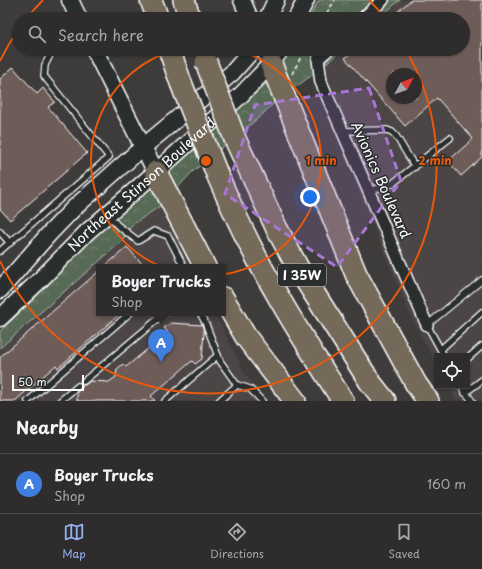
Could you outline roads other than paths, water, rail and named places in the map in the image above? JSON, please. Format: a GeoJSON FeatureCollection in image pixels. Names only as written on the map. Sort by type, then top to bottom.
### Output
{"type":"FeatureCollection","features":[{"type":"Feature","properties":{"kind":"highway"},"geometry":{"type":"LineString","coordinates":[[151,0],[155,12]]}},
{"type":"Feature","properties":{"kind":"highway"},"geometry":{"type":"LineString","coordinates":[[184,0],[188,12]]}},
{"type":"Feature","properties":{"kind":"highway","name":"I 35W"},"geometry":{"type":"LineString","coordinates":[[172,56],[217,174],[233,210],[273,289],[312,353],[344,401]]}},
{"type":"Feature","properties":{"kind":"highway","name":"I 35W"},"geometry":{"type":"LineString","coordinates":[[203,56],[234,139],[277,229],[298,268],[370,382],[384,401]]}},
{"type":"Feature","properties":{"kind":"highway"},"geometry":{"type":"LineString","coordinates":[[273,56],[356,274],[416,384],[428,401]]}},
{"type":"Feature","properties":{"kind":"highway"},"geometry":{"type":"LineString","coordinates":[[156,172],[202,264]]}},
{"type":"Feature","properties":{"kind":"highway"},"geometry":{"type":"LineString","coordinates":[[226,303],[246,337],[296,401]]}},
{"type":"Feature","properties":{"kind":"main road"},"geometry":{"type":"LineString","coordinates":[[70,0],[76,12]]}},
{"type":"Feature","properties":{"kind":"main road"},"geometry":{"type":"LineString","coordinates":[[242,0],[247,12]]}},
{"type":"Feature","properties":{"kind":"main road"},"geometry":{"type":"LineString","coordinates":[[270,12],[276,0]]}},
{"type":"Feature","properties":{"kind":"main road"},"geometry":{"type":"LineString","coordinates":[[300,12],[306,0]]}},
{"type":"Feature","properties":{"kind":"main road"},"geometry":{"type":"LineString","coordinates":[[98,56],[156,172]]}},
{"type":"Feature","properties":{"kind":"main road","name":"Northeast Stinson Boulevard"},"geometry":{"type":"LineString","coordinates":[[0,290],[48,235],[74,208],[143,147],[232,72],[247,56]]}},
{"type":"Feature","properties":{"kind":"main road","name":"Northeast Stinson Boulevard"},"geometry":{"type":"LineString","coordinates":[[0,318],[87,232],[241,95],[270,56]]}},
{"type":"Feature","properties":{"kind":"street"},"geometry":{"type":"LineString","coordinates":[[370,12],[383,0]]}},
{"type":"Feature","properties":{"kind":"street","name":"Avionics Boulevard"},"geometry":{"type":"LineString","coordinates":[[321,56],[318,59],[322,82],[427,325]]}},
{"type":"Feature","properties":{"kind":"lane"},"geometry":{"type":"LineString","coordinates":[[0,252],[109,157],[44,76],[45,65],[49,56]]}},
{"type":"Feature","properties":{"kind":"lane"},"geometry":{"type":"LineString","coordinates":[[343,131],[387,130],[392,132],[415,167]]}},
{"type":"Feature","properties":{"kind":"lane"},"geometry":{"type":"LineString","coordinates":[[369,191],[392,184],[450,138]]}},
{"type":"Feature","properties":{"kind":"lane"},"geometry":{"type":"LineString","coordinates":[[108,214],[117,225],[138,241],[154,231],[168,236],[182,264]]}},
{"type":"Feature","properties":{"kind":"lane"},"geometry":{"type":"LineString","coordinates":[[0,232],[10,243]]}},
{"type":"Feature","properties":{"kind":"lane"},"geometry":{"type":"LineString","coordinates":[[442,353],[427,325],[482,280]]}},
{"type":"Feature","properties":{"kind":"lane"},"geometry":{"type":"LineString","coordinates":[[440,349],[482,312]]}},
{"type":"Feature","properties":{"kind":"lane"},"geometry":{"type":"LineString","coordinates":[[28,401],[127,316]]}},
{"type":"Feature","properties":{"kind":"lane"},"geometry":{"type":"LineString","coordinates":[[84,381],[161,316]]}},
{"type":"Feature","properties":{"kind":"lane"},"geometry":{"type":"LineString","coordinates":[[202,316],[220,361],[237,385],[250,389],[262,401]]}},
{"type":"Feature","properties":{"kind":"lane"},"geometry":{"type":"LineString","coordinates":[[470,356],[482,346]]}},
{"type":"Feature","properties":{"kind":"lane"},"geometry":{"type":"LineString","coordinates":[[165,401],[218,355]]}},
{"type":"Feature","properties":{"kind":"lane"},"geometry":{"type":"LineString","coordinates":[[465,393],[482,380]]}},
{"type":"Feature","properties":{"kind":"lane"},"geometry":{"type":"LineString","coordinates":[[219,401],[237,385]]}},
{"type":"Feature","properties":{"kind":"lane"},"geometry":{"type":"LineString","coordinates":[[60,401],[78,386]]}},
{"type":"Feature","properties":{"kind":"lane"},"geometry":{"type":"LineString","coordinates":[[463,389],[472,401]]}},
{"type":"Feature","properties":{"kind":"place","name":"Boyer Trucks"},"geometry":{"type":"Point","coordinates":[161,362]}}]}
